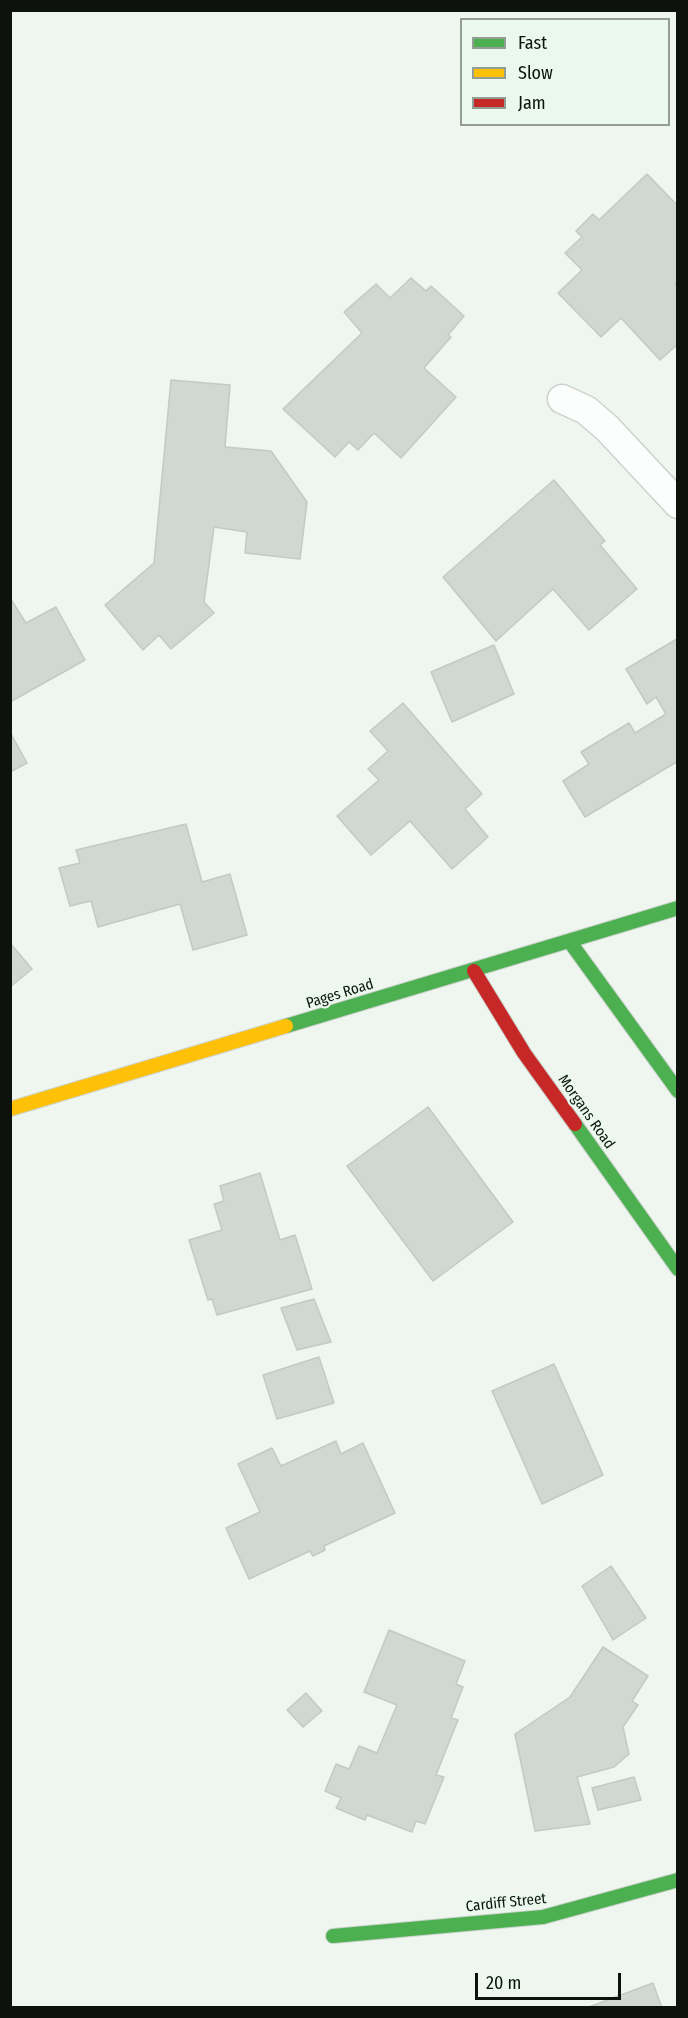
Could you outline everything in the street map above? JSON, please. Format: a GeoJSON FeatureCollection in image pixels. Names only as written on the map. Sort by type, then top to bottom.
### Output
{"type":"FeatureCollection","features":[{"type":"Feature","properties":{"kind":"street","name":"Pages Road"},"geometry":{"type":"LineString","coordinates":[[10,1109],[678,908]]}},
{"type":"Feature","properties":{"kind":"street"},"geometry":{"type":"LineString","coordinates":[[570,942],[678,1091]]}},
{"type":"Feature","properties":{"kind":"street","name":"Morgans Road"},"geometry":{"type":"LineString","coordinates":[[474,971],[524,1053],[678,1269]]}},
{"type":"Feature","properties":{"kind":"street","name":"Cardiff Street"},"geometry":{"type":"LineString","coordinates":[[333,1935],[543,1917],[678,1880]]}},
{"type":"Feature","properties":{"kind":"lane"},"geometry":{"type":"LineString","coordinates":[[562,399],[586,410],[607,428],[678,504]]}},
{"type":"Feature","properties":{"kind":"building"},"geometry":{"type":"Polygon","coordinates":[[[647,174],[678,206],[678,281],[675,284],[678,287],[678,344],[660,360],[621,318],[601,337],[558,293],[582,270],[565,253],[582,237],[576,231],[593,214],[599,220],[647,174]]]}},
{"type":"Feature","properties":{"kind":"building"},"geometry":{"type":"Polygon","coordinates":[[[411,278],[426,291],[431,286],[464,316],[448,335],[451,337],[424,368],[456,397],[401,458],[374,433],[358,450],[349,442],[335,457],[283,409],[362,333],[344,312],[376,284],[390,298],[411,278]]]}},
{"type":"Feature","properties":{"kind":"building"},"geometry":{"type":"Polygon","coordinates":[[[171,380],[230,385],[225,447],[271,451],[307,502],[300,559],[245,553],[247,532],[214,527],[204,602],[214,613],[171,649],[159,635],[143,650],[105,605],[154,563],[171,380]]]}},
{"type":"Feature","properties":{"kind":"building"},"geometry":{"type":"Polygon","coordinates":[[[554,480],[605,541],[600,545],[637,589],[589,630],[553,589],[496,641],[443,577],[554,480]]]}},
{"type":"Feature","properties":{"kind":"building"},"geometry":{"type":"Polygon","coordinates":[[[10,598],[26,623],[56,607],[85,660],[10,702],[10,598]]]}},
{"type":"Feature","properties":{"kind":"building"},"geometry":{"type":"Polygon","coordinates":[[[677,639],[678,761],[585,817],[563,781],[589,764],[581,752],[629,723],[635,733],[666,714],[656,697],[647,704],[626,669],[677,639]]]}},
{"type":"Feature","properties":{"kind":"building"},"geometry":{"type":"Polygon","coordinates":[[[494,645],[514,694],[452,722],[431,672],[494,645]]]}},
{"type":"Feature","properties":{"kind":"building"},"geometry":{"type":"Polygon","coordinates":[[[403,703],[482,794],[465,809],[488,837],[452,869],[410,821],[371,855],[337,816],[379,780],[368,769],[388,751],[370,731],[403,703]]]}},
{"type":"Feature","properties":{"kind":"building"},"geometry":{"type":"Polygon","coordinates":[[[10,732],[27,763],[10,772],[10,732]]]}},
{"type":"Feature","properties":{"kind":"building"},"geometry":{"type":"Polygon","coordinates":[[[186,824],[202,882],[230,874],[247,935],[193,950],[180,904],[98,927],[91,901],[70,906],[59,868],[80,863],[76,850],[186,824]]]}},
{"type":"Feature","properties":{"kind":"building"},"geometry":{"type":"Polygon","coordinates":[[[10,943],[32,969],[10,987],[10,943]]]}},
{"type":"Feature","properties":{"kind":"building"},"geometry":{"type":"Polygon","coordinates":[[[428,1107],[513,1222],[433,1281],[347,1166],[428,1107]]]}},
{"type":"Feature","properties":{"kind":"building"},"geometry":{"type":"Polygon","coordinates":[[[260,1173],[280,1240],[295,1235],[312,1289],[217,1315],[212,1299],[208,1300],[189,1240],[222,1230],[214,1204],[224,1201],[220,1186],[260,1173]]]}},
{"type":"Feature","properties":{"kind":"building"},"geometry":{"type":"Polygon","coordinates":[[[314,1299],[331,1342],[297,1350],[281,1308],[314,1299]]]}},
{"type":"Feature","properties":{"kind":"building"},"geometry":{"type":"Polygon","coordinates":[[[319,1357],[334,1403],[277,1419],[263,1375],[319,1357]]]}},
{"type":"Feature","properties":{"kind":"building"},"geometry":{"type":"Polygon","coordinates":[[[554,1364],[603,1475],[542,1504],[492,1391],[554,1364]]]}},
{"type":"Feature","properties":{"kind":"building"},"geometry":{"type":"Polygon","coordinates":[[[336,1441],[341,1454],[363,1443],[395,1513],[324,1546],[325,1550],[313,1556],[310,1551],[249,1579],[226,1528],[260,1512],[238,1464],[272,1448],[281,1466],[336,1441]]]}},
{"type":"Feature","properties":{"kind":"building"},"geometry":{"type":"Polygon","coordinates":[[[611,1566],[646,1618],[613,1640],[582,1586],[611,1566]]]}},
{"type":"Feature","properties":{"kind":"building"},"geometry":{"type":"Polygon","coordinates":[[[389,1630],[465,1661],[456,1684],[463,1687],[451,1718],[458,1720],[436,1775],[444,1777],[425,1824],[416,1821],[412,1832],[367,1815],[365,1820],[336,1808],[341,1798],[325,1791],[336,1764],[349,1769],[359,1746],[377,1753],[397,1705],[364,1692],[389,1630]]]}},
{"type":"Feature","properties":{"kind":"building"},"geometry":{"type":"Polygon","coordinates":[[[603,1647],[648,1676],[632,1701],[638,1705],[623,1727],[629,1754],[614,1767],[577,1777],[590,1824],[535,1831],[515,1734],[570,1697],[603,1647]]]}},
{"type":"Feature","properties":{"kind":"building"},"geometry":{"type":"Polygon","coordinates":[[[306,1693],[322,1711],[303,1727],[287,1710],[306,1693]]]}},
{"type":"Feature","properties":{"kind":"building"},"geometry":{"type":"Polygon","coordinates":[[[634,1777],[641,1800],[598,1810],[592,1788],[634,1777]]]}},
{"type":"Feature","properties":{"kind":"building"},"geometry":{"type":"Polygon","coordinates":[[[653,1983],[662,2008],[589,2008],[589,2007],[653,1983]]]}},
{"type":"Feature","properties":{"kind":"traffic: fast"},"geometry":{"type":"LineString","coordinates":[[286,1026],[678,908]]}},
{"type":"Feature","properties":{"kind":"traffic: fast"},"geometry":{"type":"LineString","coordinates":[[570,942],[678,1091]]}},
{"type":"Feature","properties":{"kind":"traffic: fast"},"geometry":{"type":"LineString","coordinates":[[575,1124],[678,1269]]}},
{"type":"Feature","properties":{"kind":"traffic: fast"},"geometry":{"type":"LineString","coordinates":[[333,1936],[543,1917],[678,1880]]}},
{"type":"Feature","properties":{"kind":"traffic: slow"},"geometry":{"type":"LineString","coordinates":[[10,1109],[286,1026]]}},
{"type":"Feature","properties":{"kind":"traffic: jam"},"geometry":{"type":"LineString","coordinates":[[474,971],[524,1053],[575,1124]]}}]}
